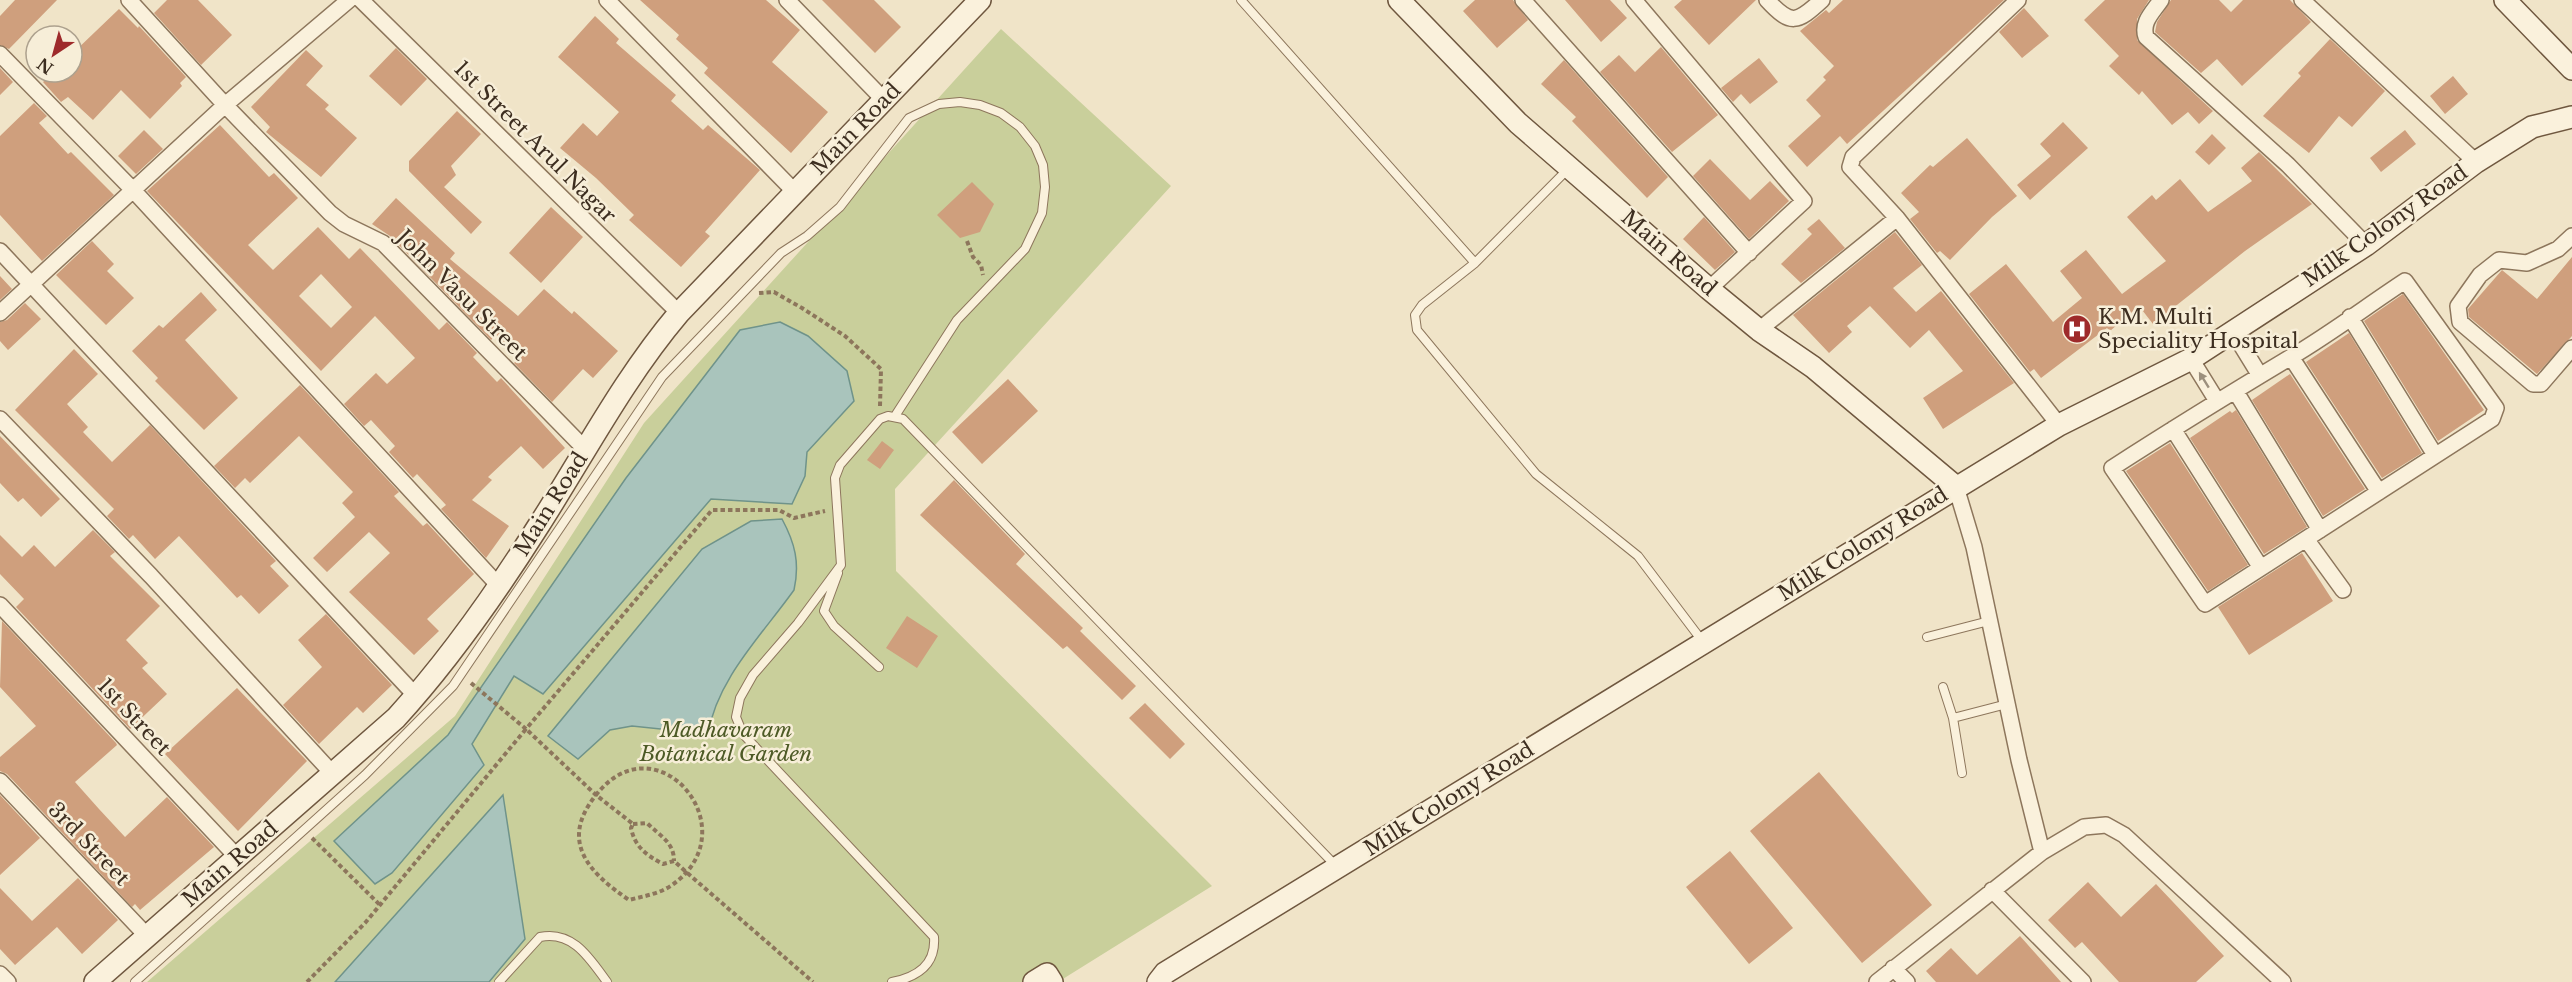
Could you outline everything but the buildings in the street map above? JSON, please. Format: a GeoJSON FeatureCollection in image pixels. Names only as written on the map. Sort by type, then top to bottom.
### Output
{"type":"FeatureCollection","features":[{"type":"Feature","properties":{"kind":"street","name":"John Vasu Street"},"geometry":{"type":"LineString","coordinates":[[129,0],[225,105],[330,213],[344,224],[383,243],[585,449]]}},
{"type":"Feature","properties":{"kind":"street"},"geometry":{"type":"LineString","coordinates":[[0,313],[225,105],[349,0]]}},
{"type":"Feature","properties":{"kind":"street","name":"1st Street Arul Nagar"},"geometry":{"type":"LineString","coordinates":[[361,0],[680,313]]}},
{"type":"Feature","properties":{"kind":"street"},"geometry":{"type":"LineString","coordinates":[[607,0],[795,192]]}},
{"type":"Feature","properties":{"kind":"street"},"geometry":{"type":"LineString","coordinates":[[787,0],[884,100]]}},
{"type":"Feature","properties":{"kind":"street","name":"Main Road"},"geometry":{"type":"LineString","coordinates":[[1399,0],[1518,123],[1709,289],[1760,330],[1813,367],[1956,487]]}},
{"type":"Feature","properties":{"kind":"street"},"geometry":{"type":"LineString","coordinates":[[1523,0],[1749,253]]}},
{"type":"Feature","properties":{"kind":"street"},"geometry":{"type":"LineString","coordinates":[[1634,0],[1804,201],[1709,289]]}},
{"type":"Feature","properties":{"kind":"street"},"geometry":{"type":"LineString","coordinates":[[1767,0],[1785,18],[1793,20],[1805,16],[1822,0]]}},
{"type":"Feature","properties":{"kind":"street"},"geometry":{"type":"LineString","coordinates":[[2018,0],[1850,161],[1853,172],[1897,218],[2059,425]]}},
{"type":"Feature","properties":{"kind":"street"},"geometry":{"type":"LineString","coordinates":[[2161,0],[2147,20],[2144,31],[2146,38],[2288,165],[2366,245]]}},
{"type":"Feature","properties":{"kind":"street"},"geometry":{"type":"LineString","coordinates":[[2302,0],[2476,162]]}},
{"type":"Feature","properties":{"kind":"street"},"geometry":{"type":"LineString","coordinates":[[2505,0],[2572,69]]}},
{"type":"Feature","properties":{"kind":"street","name":"Main Road"},"geometry":{"type":"LineString","coordinates":[[95,982],[396,718],[416,696],[471,629],[646,352],[680,313],[884,100],[971,3]]}},
{"type":"Feature","properties":{"kind":"street"},"geometry":{"type":"LineString","coordinates":[[0,54],[133,190],[499,586]]}},
{"type":"Feature","properties":{"kind":"street","name":"Milk Colony Road"},"geometry":{"type":"LineString","coordinates":[[1158,982],[1166,973],[1956,487],[2059,425],[2191,359],[2232,330],[2366,245],[2476,162],[2532,127],[2572,117]]}},
{"type":"Feature","properties":{"kind":"street"},"geometry":{"type":"LineString","coordinates":[[1760,330],[1897,218]]}},
{"type":"Feature","properties":{"kind":"street"},"geometry":{"type":"LineString","coordinates":[[2572,236],[2558,249],[2527,263],[2499,260],[2480,275],[2458,306],[2460,322],[2533,384],[2541,384],[2572,348]]}},
{"type":"Feature","properties":{"kind":"street"},"geometry":{"type":"LineString","coordinates":[[0,251],[416,696]]}},
{"type":"Feature","properties":{"kind":"street"},"geometry":{"type":"LineString","coordinates":[[2405,281],[2496,408],[2492,418],[2205,604],[2112,468],[2217,401],[2236,392],[2259,374],[2291,357],[2405,281]]}},
{"type":"Feature","properties":{"kind":"street"},"geometry":{"type":"LineString","coordinates":[[2350,317],[2435,455]]}},
{"type":"Feature","properties":{"kind":"street"},"geometry":{"type":"LineString","coordinates":[[2232,330],[2259,374]]}},
{"type":"Feature","properties":{"kind":"street"},"geometry":{"type":"LineString","coordinates":[[2291,357],[2379,492]]}},
{"type":"Feature","properties":{"kind":"street"},"geometry":{"type":"LineString","coordinates":[[2191,359],[2217,401]]}},
{"type":"Feature","properties":{"kind":"street"},"geometry":{"type":"LineString","coordinates":[[2236,392],[2320,530]]}},
{"type":"Feature","properties":{"kind":"street"},"geometry":{"type":"LineString","coordinates":[[0,419],[151,576],[332,773]]}},
{"type":"Feature","properties":{"kind":"street"},"geometry":{"type":"LineString","coordinates":[[2173,429],[2261,568]]}},
{"type":"Feature","properties":{"kind":"street"},"geometry":{"type":"LineString","coordinates":[[1956,487],[1974,547],[2007,704],[2042,852]]}},
{"type":"Feature","properties":{"kind":"street"},"geometry":{"type":"LineString","coordinates":[[2306,539],[2343,590]]}},
{"type":"Feature","properties":{"kind":"street","name":"1st Street"},"geometry":{"type":"LineString","coordinates":[[0,605],[238,858]]}},
{"type":"Feature","properties":{"kind":"street","name":"3rd Street"},"geometry":{"type":"LineString","coordinates":[[0,781],[147,936]]}},
{"type":"Feature","properties":{"kind":"street"},"geometry":{"type":"LineString","coordinates":[[1877,982],[2042,852],[2084,827],[2106,825],[2124,834],[2283,982]]}},
{"type":"Feature","properties":{"kind":"street"},"geometry":{"type":"LineString","coordinates":[[1992,890],[2083,982]]}},
{"type":"Feature","properties":{"kind":"street"},"geometry":{"type":"LineString","coordinates":[[1893,968],[1907,982]]}},
{"type":"Feature","properties":{"kind":"street"},"geometry":{"type":"LineString","coordinates":[[0,974],[8,982]]}},
{"type":"Feature","properties":{"kind":"street"},"geometry":{"type":"LineString","coordinates":[[1034,982],[1047,974],[1052,982]]}},
{"type":"Feature","properties":{"kind":"lane"},"geometry":{"type":"LineString","coordinates":[[1241,0],[1475,263]]}},
{"type":"Feature","properties":{"kind":"lane"},"geometry":{"type":"LineString","coordinates":[[135,982],[393,748],[461,674],[651,391],[781,253],[807,236],[854,192],[909,118],[925,108],[960,102],[980,105],[1001,113],[1014,122],[1035,146],[1043,165],[1045,187],[1042,213],[1025,249],[957,320],[895,416],[880,419],[840,465],[835,478],[839,507],[841,565],[824,611],[834,626],[879,667]]}},
{"type":"Feature","properties":{"kind":"lane"},"geometry":{"type":"LineString","coordinates":[[1569,167],[1475,263],[1422,305],[1415,315],[1418,330],[1536,474],[1638,556],[1703,643]]}},
{"type":"Feature","properties":{"kind":"lane"},"geometry":{"type":"LineString","coordinates":[[895,416],[914,430],[1337,867]]}},
{"type":"Feature","properties":{"kind":"lane"},"geometry":{"type":"LineString","coordinates":[[841,565],[798,623],[753,675],[740,698],[736,717],[743,734],[934,937],[935,948],[930,962],[910,978],[892,982]]}},
{"type":"Feature","properties":{"kind":"lane"},"geometry":{"type":"LineString","coordinates":[[1927,637],[1989,621]]}},
{"type":"Feature","properties":{"kind":"lane"},"geometry":{"type":"LineString","coordinates":[[1943,687],[1953,718],[1962,773]]}},
{"type":"Feature","properties":{"kind":"lane"},"geometry":{"type":"LineString","coordinates":[[1953,718],[2007,704]]}},
{"type":"Feature","properties":{"kind":"lane"},"geometry":{"type":"LineString","coordinates":[[500,982],[540,937],[550,935],[572,941],[585,953],[607,982]]}},
{"type":"Feature","properties":{"kind":"path"},"geometry":{"type":"LineString","coordinates":[[967,241],[973,257],[981,265],[983,275],[991,285]]}},
{"type":"Feature","properties":{"kind":"path"},"geometry":{"type":"LineString","coordinates":[[742,294],[774,292],[845,336],[880,369],[880,419]]}},
{"type":"Feature","properties":{"kind":"path"},"geometry":{"type":"LineString","coordinates":[[307,982],[380,905],[712,510],[779,510],[794,518],[839,507]]}},
{"type":"Feature","properties":{"kind":"path"},"geometry":{"type":"LineString","coordinates":[[461,674],[526,729],[596,795],[633,824],[647,823],[668,841],[674,850],[674,861],[813,982]]}},
{"type":"Feature","properties":{"kind":"path"},"geometry":{"type":"LineString","coordinates":[[633,769],[662,771],[691,795],[703,822],[701,848],[674,884],[657,893],[629,900],[594,872],[581,854],[579,838],[583,811],[596,795],[615,776],[633,769]]}},
{"type":"Feature","properties":{"kind":"path"},"geometry":{"type":"LineString","coordinates":[[633,824],[631,828],[634,842],[641,850],[663,864],[674,861]]}},
{"type":"Feature","properties":{"kind":"path"},"geometry":{"type":"LineString","coordinates":[[304,830],[380,905]]}},
{"type":"Feature","properties":{"kind":"green space","name":"Madhavaram Botanical Garden"},"geometry":{"type":"Polygon","coordinates":[[[1001,29],[1171,186],[895,489],[896,571],[1212,886],[1058,982],[147,982],[455,716],[644,423],[1001,29]]]}},
{"type":"Feature","properties":{"kind":"water"},"geometry":{"type":"Polygon","coordinates":[[[780,322],[808,336],[847,371],[854,401],[807,452],[805,476],[792,504],[711,499],[543,694],[514,676],[472,744],[484,765],[392,873],[375,884],[334,841],[448,735],[626,478],[740,330],[780,322]]]}},
{"type":"Feature","properties":{"kind":"water"},"geometry":{"type":"Polygon","coordinates":[[[782,519],[795,553],[794,590],[731,676],[713,714],[708,734],[632,726],[610,730],[578,759],[548,736],[702,549],[751,521],[782,519]]]}},
{"type":"Feature","properties":{"kind":"water"},"geometry":{"type":"Polygon","coordinates":[[[503,795],[525,939],[489,982],[335,982],[503,795]]]}},
{"type":"Feature","properties":{"kind":"place","name":"K.M. Multi Speciality Hospital"},"geometry":{"type":"Point","coordinates":[2077,329]}}]}
